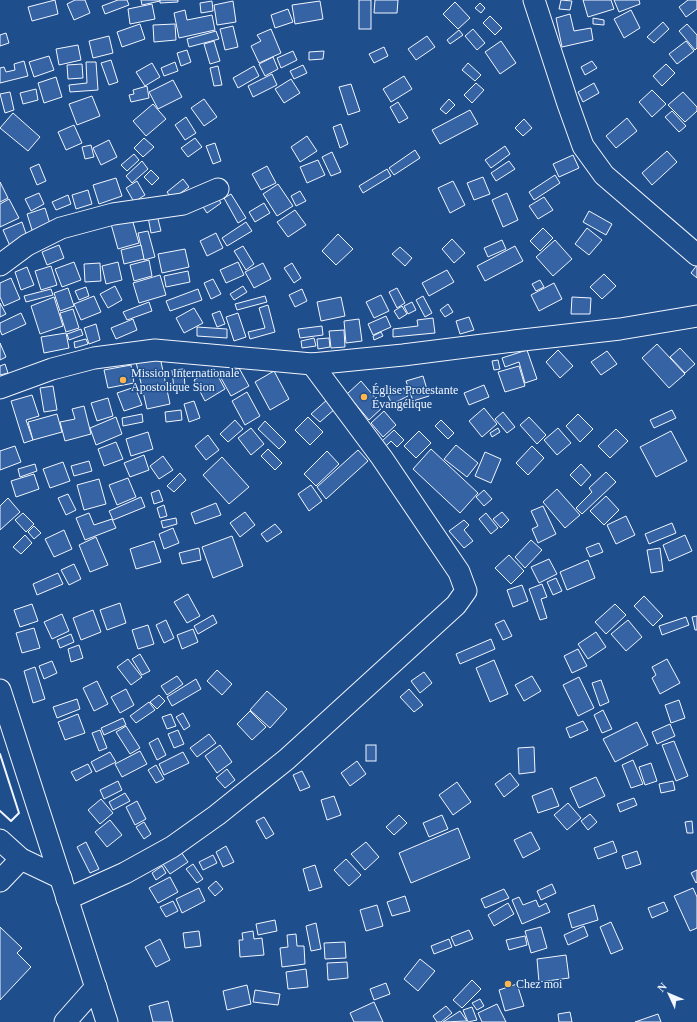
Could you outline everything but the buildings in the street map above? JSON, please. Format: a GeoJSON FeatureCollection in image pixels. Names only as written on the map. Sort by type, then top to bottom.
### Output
{"type":"FeatureCollection","features":[{"type":"Feature","properties":{"kind":"street"},"geometry":{"type":"LineString","coordinates":[[534,0],[583,146],[604,175],[697,255]]}},
{"type":"Feature","properties":{"kind":"street"},"geometry":{"type":"LineString","coordinates":[[0,264],[27,245],[61,228],[113,214],[183,204],[218,189]]}},
{"type":"Feature","properties":{"kind":"street"},"geometry":{"type":"LineString","coordinates":[[0,388],[52,369],[94,358],[155,350],[312,364],[403,355],[620,329],[697,316]]}},
{"type":"Feature","properties":{"kind":"street"},"geometry":{"type":"LineString","coordinates":[[67,899],[125,874],[172,847],[217,815],[287,760],[456,605],[466,591],[459,572],[382,458],[312,364]]}},
{"type":"Feature","properties":{"kind":"street"},"geometry":{"type":"LineString","coordinates":[[0,690],[107,1022]]}},
{"type":"Feature","properties":{"kind":"street"},"geometry":{"type":"LineString","coordinates":[[0,840],[21,859],[60,878]]}},
{"type":"Feature","properties":{"kind":"street"},"geometry":{"type":"LineString","coordinates":[[0,881],[21,859]]}},
{"type":"Feature","properties":{"kind":"street"},"geometry":{"type":"LineString","coordinates":[[65,1022],[96,987]]}},
{"type":"Feature","properties":{"kind":"wall"},"geometry":{"type":"LineString","coordinates":[[0,754],[19,813],[11,821],[0,811]]}},
{"type":"Feature","properties":{"kind":"place","name":"Mission Internationale Apostolique Sion"},"geometry":{"type":"Point","coordinates":[123,380]}},
{"type":"Feature","properties":{"kind":"place","name":"Église Protestante Évangélique"},"geometry":{"type":"Point","coordinates":[364,397]}},
{"type":"Feature","properties":{"kind":"place","name":"Chez moi"},"geometry":{"type":"Point","coordinates":[508,984]}}]}
